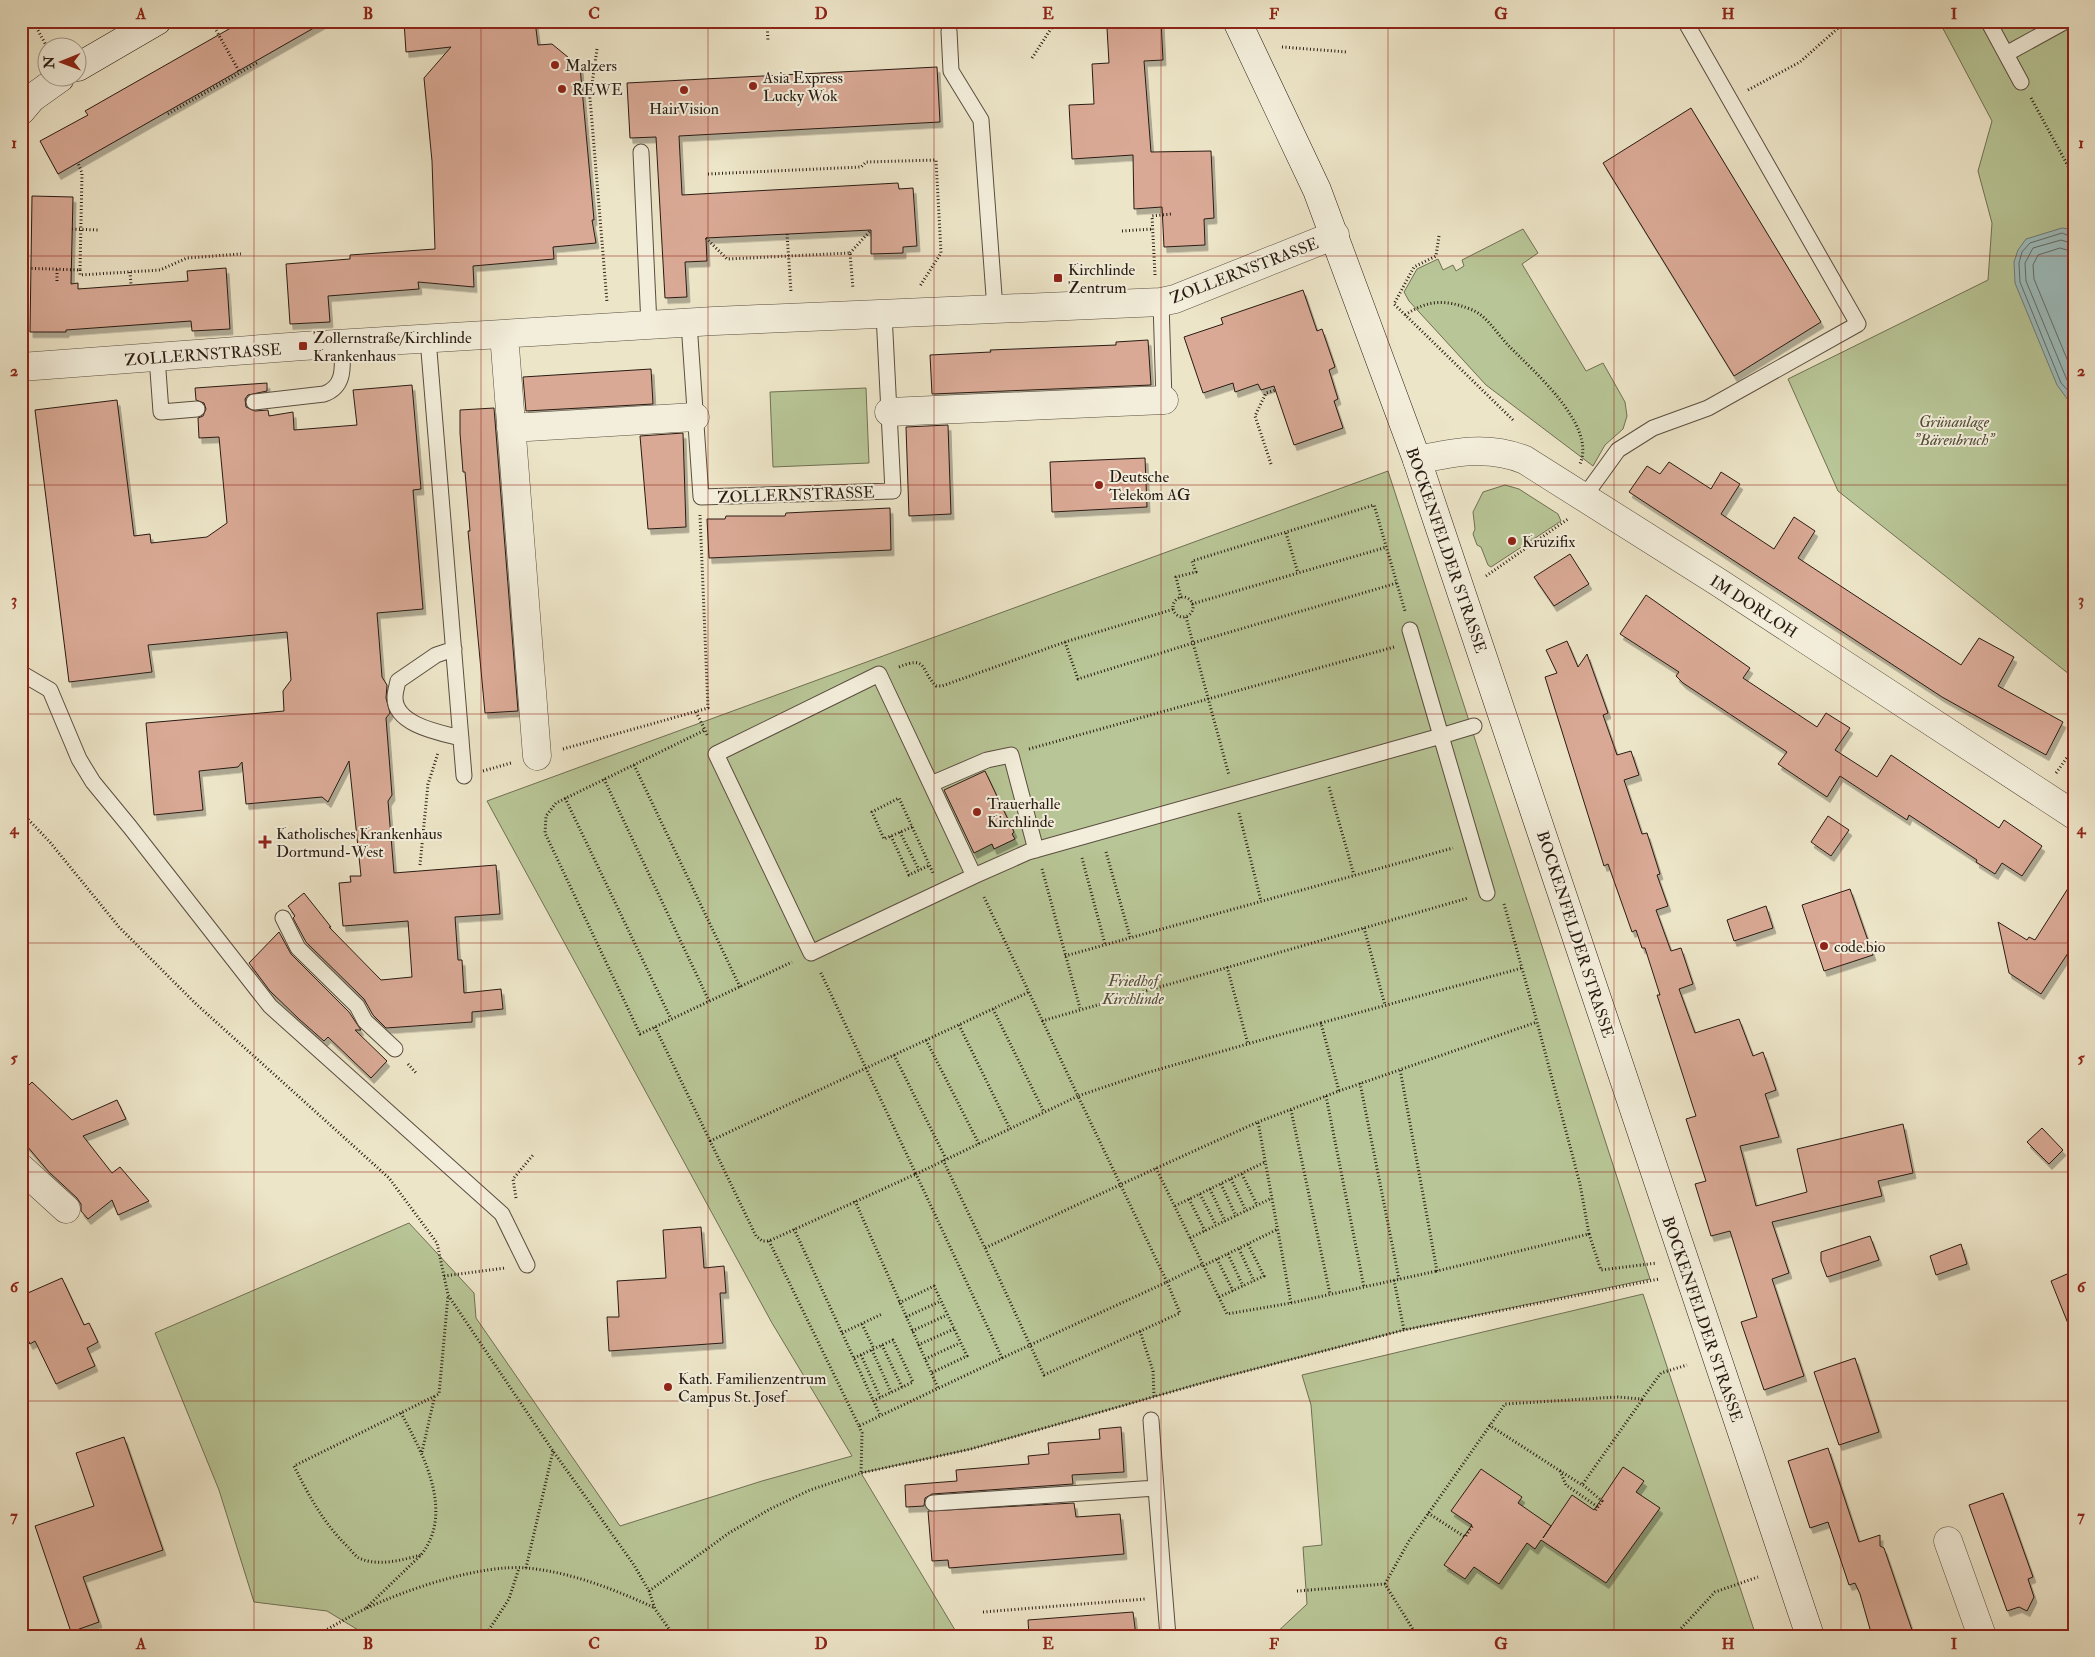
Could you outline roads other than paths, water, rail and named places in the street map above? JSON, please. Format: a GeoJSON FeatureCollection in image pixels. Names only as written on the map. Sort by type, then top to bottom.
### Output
{"type":"FeatureCollection","features":[{"type":"Feature","properties":{"kind":"street"},"geometry":{"type":"LineString","coordinates":[[88,61],[157,21]]}},
{"type":"Feature","properties":{"kind":"street","name":"BOCKENFELDER STRASSE"},"geometry":{"type":"LineString","coordinates":[[1237,21],[1318,190],[1417,460],[1810,1636]]}},
{"type":"Feature","properties":{"kind":"street"},"geometry":{"type":"LineString","coordinates":[[21,110],[32,98],[46,88]]}},
{"type":"Feature","properties":{"kind":"street","name":"ZOLLERNSTRASSE"},"geometry":{"type":"LineString","coordinates":[[21,367],[428,338],[649,325],[995,309],[1158,290],[1175,299],[1334,235]]}},
{"type":"Feature","properties":{"kind":"street"},"geometry":{"type":"LineString","coordinates":[[504,334],[537,756]]}},
{"type":"Feature","properties":{"kind":"street"},"geometry":{"type":"LineString","coordinates":[[889,412],[1164,400]]}},
{"type":"Feature","properties":{"kind":"street"},"geometry":{"type":"LineString","coordinates":[[511,428],[695,417]]}},
{"type":"Feature","properties":{"kind":"street","name":"IM DORLOH"},"geometry":{"type":"LineString","coordinates":[[1417,460],[1463,451],[1507,452],[1525,460],[1577,507],[2074,815]]}},
{"type":"Feature","properties":{"kind":"street"},"geometry":{"type":"LineString","coordinates":[[21,1168],[66,1209]]}},
{"type":"Feature","properties":{"kind":"street"},"geometry":{"type":"LineString","coordinates":[[1948,1541],[1982,1636]]}},
{"type":"Feature","properties":{"kind":"lane"},"geometry":{"type":"LineString","coordinates":[[1577,507],[1618,450],[1653,428],[1708,408],[1858,324],[1685,21]]}},
{"type":"Feature","properties":{"kind":"lane"},"geometry":{"type":"LineString","coordinates":[[1988,21],[2021,82]]}},
{"type":"Feature","properties":{"kind":"lane"},"geometry":{"type":"LineString","coordinates":[[2006,54],[2066,21]]}},
{"type":"Feature","properties":{"kind":"lane"},"geometry":{"type":"LineString","coordinates":[[948,31],[951,71],[981,120],[995,309]]}},
{"type":"Feature","properties":{"kind":"lane"},"geometry":{"type":"LineString","coordinates":[[641,152],[649,325]]}},
{"type":"Feature","properties":{"kind":"lane"},"geometry":{"type":"LineString","coordinates":[[1158,290],[1164,400]]}},
{"type":"Feature","properties":{"kind":"lane","name":"ZOLLERNSTRASSE"},"geometry":{"type":"LineString","coordinates":[[689,323],[700,497],[893,491],[884,314]]}},
{"type":"Feature","properties":{"kind":"lane"},"geometry":{"type":"LineString","coordinates":[[428,338],[464,776]]}},
{"type":"Feature","properties":{"kind":"lane"},"geometry":{"type":"LineString","coordinates":[[254,402],[324,394],[335,388],[342,374],[342,344]]}},
{"type":"Feature","properties":{"kind":"lane"},"geometry":{"type":"LineString","coordinates":[[157,357],[161,412],[197,409]]}},
{"type":"Feature","properties":{"kind":"lane"},"geometry":{"type":"LineString","coordinates":[[1412,636],[1487,893]]}},
{"type":"Feature","properties":{"kind":"lane"},"geometry":{"type":"LineString","coordinates":[[454,649],[436,655],[398,681],[394,698],[400,714],[421,727],[461,738]]}},
{"type":"Feature","properties":{"kind":"lane"},"geometry":{"type":"LineString","coordinates":[[21,673],[50,690],[79,759],[93,782],[270,1006],[502,1214],[527,1265]]}},
{"type":"Feature","properties":{"kind":"lane"},"geometry":{"type":"LineString","coordinates":[[974,876],[879,674],[716,754],[811,953],[974,876],[1036,850],[1474,726]]}},
{"type":"Feature","properties":{"kind":"lane"},"geometry":{"type":"LineString","coordinates":[[931,784],[987,760],[1011,754],[1036,850]]}},
{"type":"Feature","properties":{"kind":"lane"},"geometry":{"type":"LineString","coordinates":[[283,918],[298,948],[357,1006],[365,1021],[394,1049]]}},
{"type":"Feature","properties":{"kind":"lane"},"geometry":{"type":"LineString","coordinates":[[1151,1420],[1168,1636]]}},
{"type":"Feature","properties":{"kind":"lane"},"geometry":{"type":"LineString","coordinates":[[933,1503],[1156,1488]]}},
{"type":"Feature","properties":{"kind":"water"},"geometry":{"type":"Polygon","coordinates":[[[2062,228],[2069,229],[2074,236],[2074,402],[2068,400],[2057,385],[2015,283],[2014,262],[2018,250],[2026,239],[2062,228]]]}},
{"type":"Feature","properties":{"kind":"place","name":"Malzers"},"geometry":{"type":"Point","coordinates":[555,65]}},
{"type":"Feature","properties":{"kind":"place","name":"Asia Express Lucky Wok"},"geometry":{"type":"Point","coordinates":[753,86]}},
{"type":"Feature","properties":{"kind":"place","name":"REWE"},"geometry":{"type":"Point","coordinates":[562,89]}},
{"type":"Feature","properties":{"kind":"place","name":"HairVision"},"geometry":{"type":"Point","coordinates":[684,90]}},
{"type":"Feature","properties":{"kind":"place","name":"Kirchlinde Zentrum"},"geometry":{"type":"Point","coordinates":[1058,278]}},
{"type":"Feature","properties":{"kind":"place","name":"Zollernstraße/Kirchlinde Krankenhaus"},"geometry":{"type":"Point","coordinates":[303,346]}},
{"type":"Feature","properties":{"kind":"place","name":"Deutsche Telekom AG"},"geometry":{"type":"Point","coordinates":[1099,485]}},
{"type":"Feature","properties":{"kind":"place","name":"Kruzifix"},"geometry":{"type":"Point","coordinates":[1512,541]}},
{"type":"Feature","properties":{"kind":"place","name":"Trauerhalle Kirchlinde"},"geometry":{"type":"Point","coordinates":[977,812]}},
{"type":"Feature","properties":{"kind":"place","name":"Katholisches Krankenhaus Dortmund-West"},"geometry":{"type":"Point","coordinates":[265,842]}},
{"type":"Feature","properties":{"kind":"place","name":"code.bio"},"geometry":{"type":"Point","coordinates":[1824,946]}},
{"type":"Feature","properties":{"kind":"place","name":"Kath. Familienzentrum Campus St. Josef"},"geometry":{"type":"Point","coordinates":[668,1387]}},
{"type":"Feature","properties":{"kind":"park label","name":"Grünanlage \"Bärenbruch\""},"geometry":{"type":"Point","coordinates":[1954,430]}},
{"type":"Feature","properties":{"kind":"park label","name":"Friedhof Kirchlinde"},"geometry":{"type":"Point","coordinates":[1133,989]}}]}
